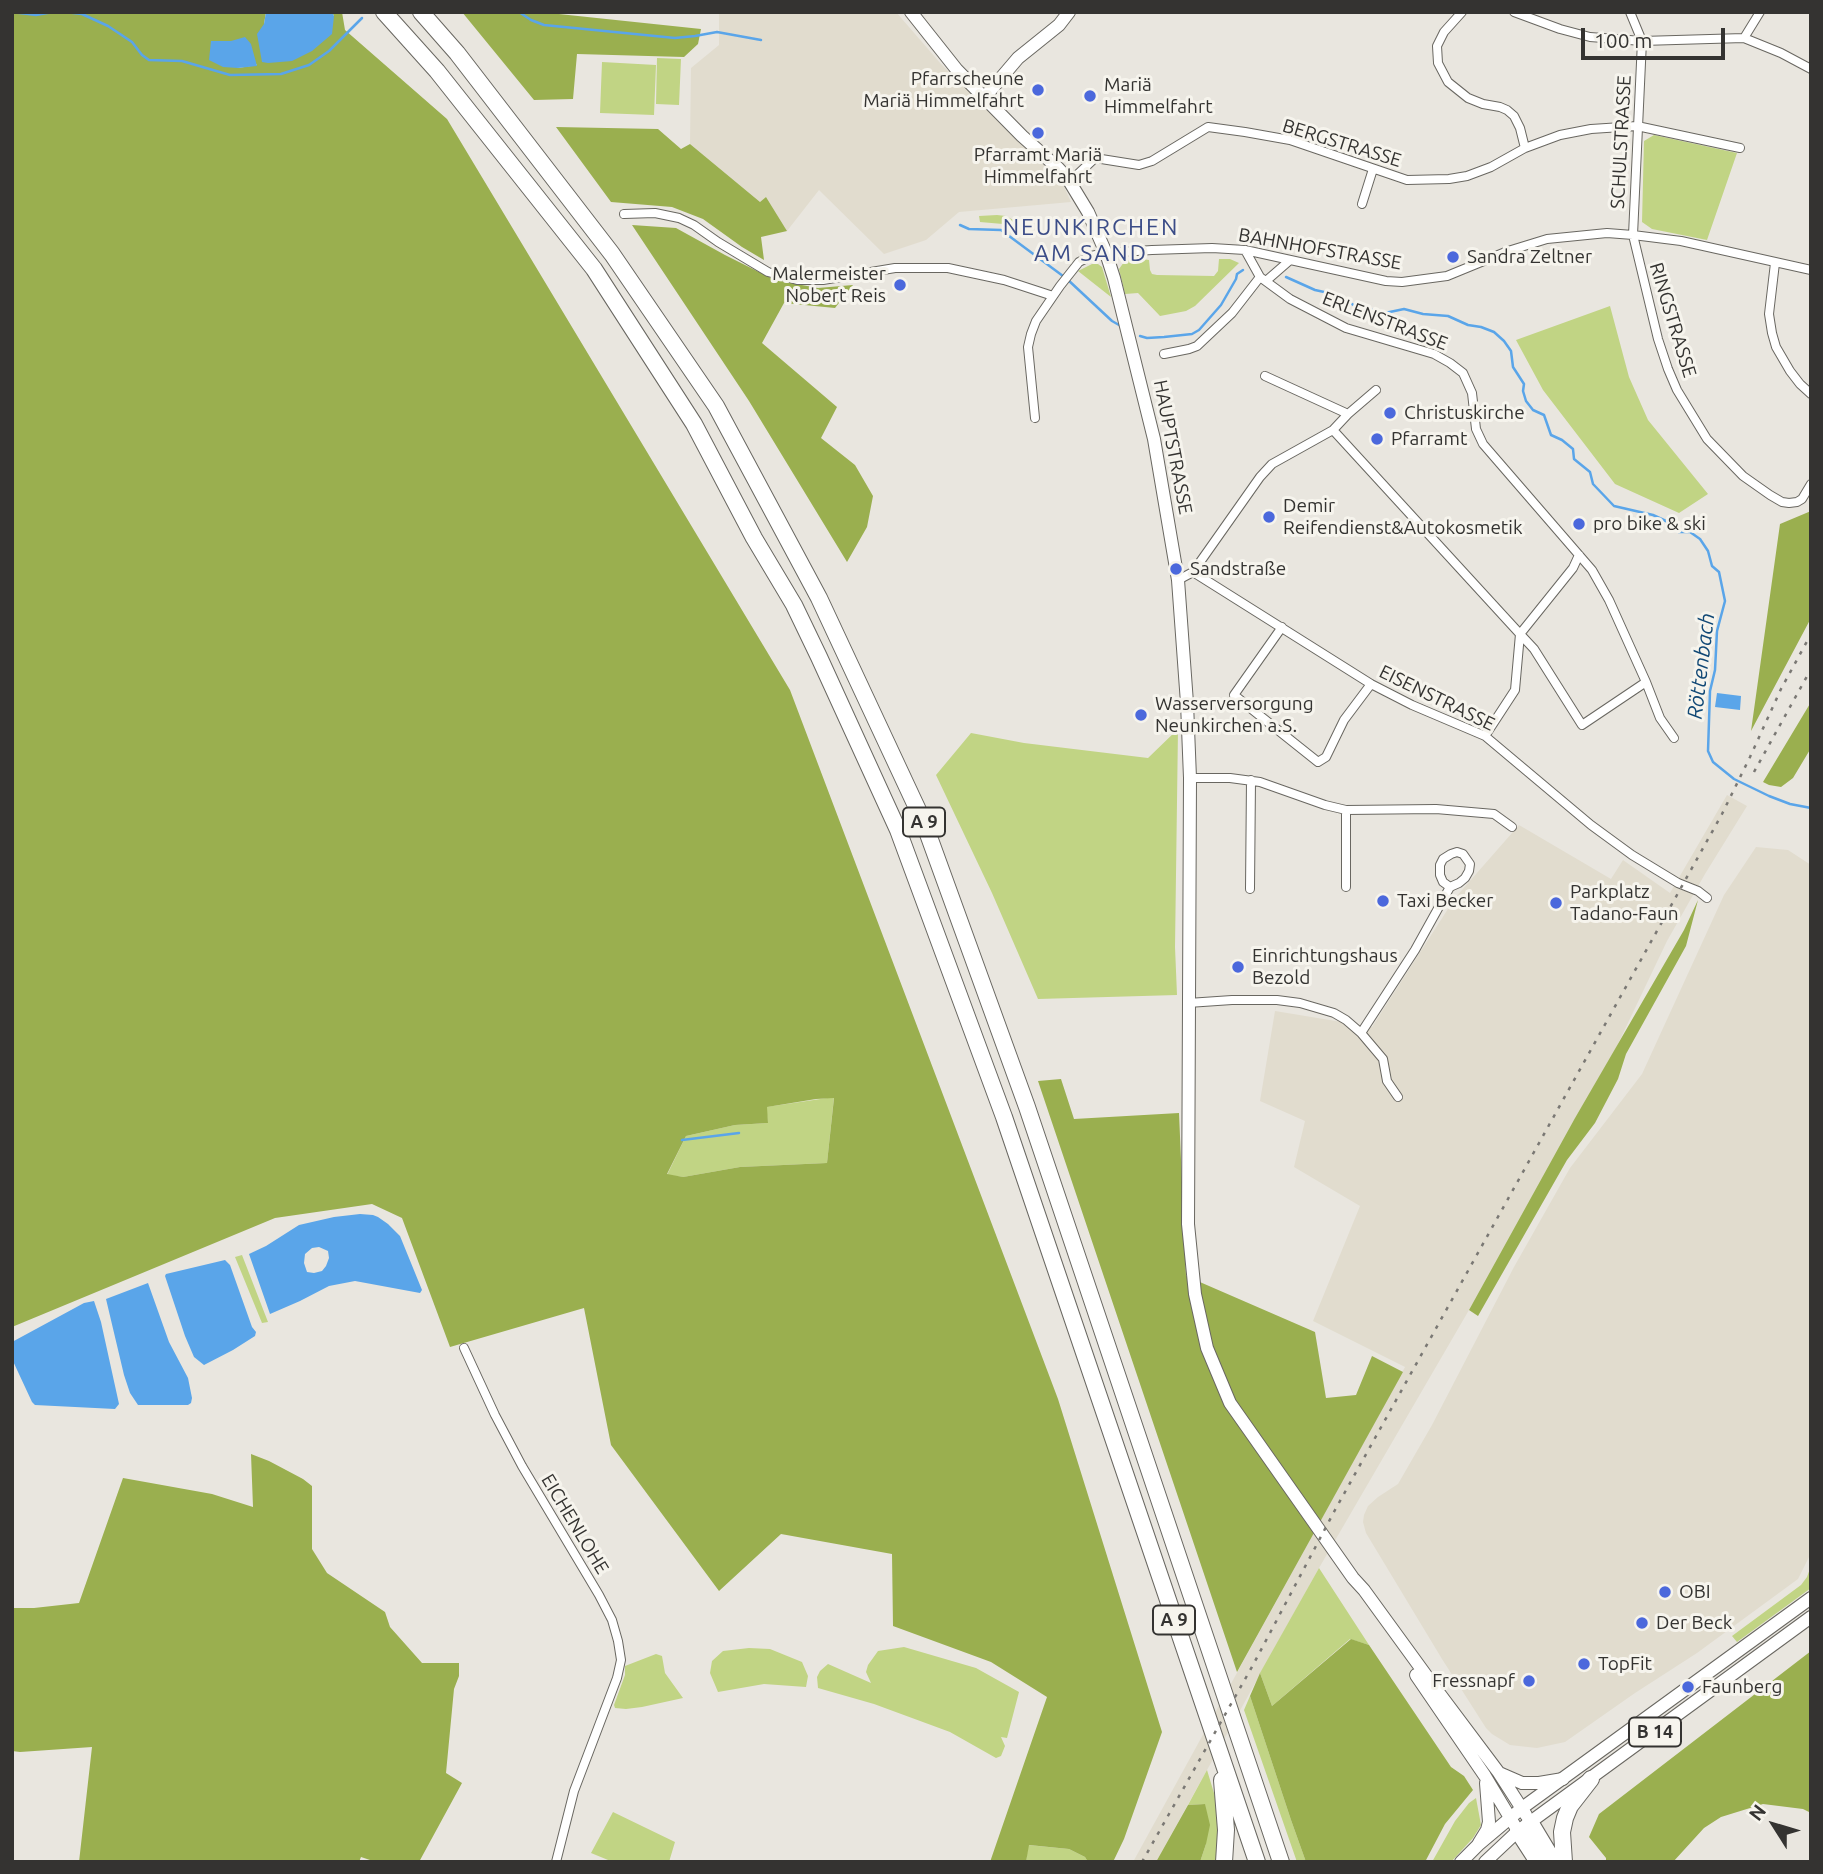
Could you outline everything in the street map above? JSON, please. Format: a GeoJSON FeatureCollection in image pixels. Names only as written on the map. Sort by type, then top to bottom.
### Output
{"type":"FeatureCollection","features":[{"type":"Feature","properties":{"kind":"highway","name":"A 9"},"geometry":{"type":"LineString","coordinates":[[384,12],[437,71],[594,269],[694,424],[754,538],[794,605],[819,657],[898,830],[1004,1117],[1256,1862]]}},
{"type":"Feature","properties":{"kind":"highway","name":"A 9"},"geometry":{"type":"LineString","coordinates":[[421,12],[457,53],[612,254],[716,406],[819,598],[925,823],[1027,1107],[1282,1862]]}},
{"type":"Feature","properties":{"kind":"highway"},"geometry":{"type":"LineString","coordinates":[[1219,1749],[1226,1830],[1224,1862]]}},
{"type":"Feature","properties":{"kind":"highway"},"geometry":{"type":"LineString","coordinates":[[1564,1862],[1564,1818],[1591,1779]]}},
{"type":"Feature","properties":{"kind":"highway"},"geometry":{"type":"LineString","coordinates":[[1520,1820],[1538,1862]]}},
{"type":"Feature","properties":{"kind":"highway"},"geometry":{"type":"LineString","coordinates":[[1520,1820],[1554,1862]]}},
{"type":"Feature","properties":{"kind":"main road","name":"HAUPTSTRASSE"},"geometry":{"type":"LineString","coordinates":[[911,12],[957,70],[1068,179],[1088,212],[1106,253],[1125,320],[1154,439],[1178,580],[1190,778],[1188,1224],[1195,1294],[1207,1348],[1230,1403],[1353,1578]]}},
{"type":"Feature","properties":{"kind":"main road"},"geometry":{"type":"LineString","coordinates":[[984,98],[1018,58],[1059,24],[1065,13]]}},
{"type":"Feature","properties":{"kind":"main road"},"geometry":{"type":"LineString","coordinates":[[1353,1578],[1499,1773],[1520,1820]]}},
{"type":"Feature","properties":{"kind":"main road"},"geometry":{"type":"LineString","coordinates":[[1353,1578],[1360,1598],[1485,1776],[1520,1820]]}},
{"type":"Feature","properties":{"kind":"main road","name":"B 14"},"geometry":{"type":"LineString","coordinates":[[1485,1862],[1520,1820],[1563,1779],[1811,1598]]}},
{"type":"Feature","properties":{"kind":"main road","name":"B 14"},"geometry":{"type":"LineString","coordinates":[[1461,1862],[1478,1845],[1591,1779],[1811,1617]]}},
{"type":"Feature","properties":{"kind":"main road"},"geometry":{"type":"LineString","coordinates":[[1499,1773],[1522,1783],[1563,1779]]}},
{"type":"Feature","properties":{"kind":"main road"},"geometry":{"type":"LineString","coordinates":[[1478,1845],[1489,1822],[1485,1776]]}},
{"type":"Feature","properties":{"kind":"street"},"geometry":{"type":"LineString","coordinates":[[1462,12],[1444,32],[1437,46],[1438,62],[1448,82],[1468,98],[1500,107],[1514,116],[1525,148]]}},
{"type":"Feature","properties":{"kind":"street"},"geometry":{"type":"LineString","coordinates":[[1514,12],[1590,37],[1642,41],[1744,38],[1782,52],[1811,69]]}},
{"type":"Feature","properties":{"kind":"street","name":"SCHULSTRASSE"},"geometry":{"type":"LineString","coordinates":[[1630,12],[1642,41],[1633,235]]}},
{"type":"Feature","properties":{"kind":"street"},"geometry":{"type":"LineString","coordinates":[[1744,38],[1760,12]]}},
{"type":"Feature","properties":{"kind":"street","name":"BERGSTRASSE"},"geometry":{"type":"LineString","coordinates":[[1068,179],[1078,174],[1095,158],[1139,165],[1152,162],[1208,127],[1290,140],[1407,180],[1467,176],[1491,167],[1525,148],[1560,135],[1591,129],[1637,126],[1740,148]]}},
{"type":"Feature","properties":{"kind":"street"},"geometry":{"type":"LineString","coordinates":[[1362,204],[1373,169]]}},
{"type":"Feature","properties":{"kind":"street"},"geometry":{"type":"LineString","coordinates":[[624,214],[655,214],[679,218],[768,272],[797,280],[823,280],[895,268],[948,268],[1004,280],[1052,296],[1037,321],[1028,347],[1035,418]]}},
{"type":"Feature","properties":{"kind":"street","name":"BAHNHOFSTRASSE"},"geometry":{"type":"LineString","coordinates":[[1052,296],[1076,265],[1091,256],[1106,253],[1212,248],[1245,250],[1386,281],[1402,282],[1447,276],[1508,251],[1547,239],[1607,233],[1681,242],[1811,270]]}},
{"type":"Feature","properties":{"kind":"street","name":"RINGSTRASSE"},"geometry":{"type":"LineString","coordinates":[[1633,235],[1668,369],[1677,390],[1707,439],[1743,476],[1782,502],[1797,502],[1802,499],[1811,484]]}},
{"type":"Feature","properties":{"kind":"street","name":"ERLENSTRASSE"},"geometry":{"type":"LineString","coordinates":[[1245,250],[1263,279],[1290,299],[1346,328],[1434,354],[1457,367],[1472,393],[1476,429],[1483,444],[1592,570],[1609,600],[1661,718],[1674,738]]}},
{"type":"Feature","properties":{"kind":"street"},"geometry":{"type":"LineString","coordinates":[[1164,354],[1197,346],[1263,279],[1289,261]]}},
{"type":"Feature","properties":{"kind":"street"},"geometry":{"type":"LineString","coordinates":[[1775,263],[1769,314],[1772,333],[1776,347],[1790,370],[1811,394]]}},
{"type":"Feature","properties":{"kind":"street"},"geometry":{"type":"LineString","coordinates":[[1265,376],[1348,414]]}},
{"type":"Feature","properties":{"kind":"street"},"geometry":{"type":"LineString","coordinates":[[1178,580],[1193,572],[1272,464],[1333,430],[1376,390]]}},
{"type":"Feature","properties":{"kind":"street"},"geometry":{"type":"LineString","coordinates":[[1333,430],[1534,649],[1581,725],[1646,682]]}},
{"type":"Feature","properties":{"kind":"street"},"geometry":{"type":"LineString","coordinates":[[1485,736],[1515,690],[1520,634],[1573,568],[1579,555]]}},
{"type":"Feature","properties":{"kind":"street","name":"EISENSTRASSE"},"geometry":{"type":"LineString","coordinates":[[1193,572],[1371,684],[1485,736],[1591,825],[1643,861],[1707,898]]}},
{"type":"Feature","properties":{"kind":"street"},"geometry":{"type":"LineString","coordinates":[[1282,627],[1234,695],[1318,762],[1326,757],[1344,720],[1371,684]]}},
{"type":"Feature","properties":{"kind":"street"},"geometry":{"type":"LineString","coordinates":[[1190,778],[1251,780],[1346,810],[1436,809],[1494,814],[1512,827]]}},
{"type":"Feature","properties":{"kind":"street"},"geometry":{"type":"LineString","coordinates":[[1250,889],[1251,780]]}},
{"type":"Feature","properties":{"kind":"street"},"geometry":{"type":"LineString","coordinates":[[1346,810],[1346,887]]}},
{"type":"Feature","properties":{"kind":"street"},"geometry":{"type":"LineString","coordinates":[[1362,1033],[1415,950],[1450,887],[1465,878],[1469,871],[1470,864],[1463,854],[1457,852],[1443,859],[1440,866],[1440,876],[1450,887]]}},
{"type":"Feature","properties":{"kind":"street"},"geometry":{"type":"LineString","coordinates":[[1188,1003],[1277,1000],[1300,1003],[1334,1013],[1362,1033],[1383,1059],[1387,1081],[1398,1097]]}},
{"type":"Feature","properties":{"kind":"street","name":"EICHENLOHE"},"geometry":{"type":"LineString","coordinates":[[464,1348],[522,1466],[599,1595],[612,1620],[618,1641],[621,1660],[617,1678],[574,1791],[556,1862]]}},
{"type":"Feature","properties":{"kind":"shaded area"},"geometry":{"type":"Polygon","coordinates":[[[719,12],[896,12],[941,64],[1031,154],[1057,171],[1071,202],[959,212],[926,240],[884,254],[819,190],[787,231],[766,197],[760,202],[690,144],[691,68],[719,45],[719,12]]]}},
{"type":"Feature","properties":{"kind":"shaded area"},"geometry":{"type":"Polygon","coordinates":[[[1727,795],[1747,806],[1667,941],[1616,1048],[1469,1310],[1319,1568],[1156,1862],[1133,1862],[1405,1367],[1313,1321],[1360,1206],[1294,1167],[1305,1121],[1260,1101],[1275,1011],[1372,1027],[1455,898],[1519,825],[1611,879],[1623,860],[1670,893],[1727,795]]]}},
{"type":"Feature","properties":{"kind":"shaded area"},"geometry":{"type":"Polygon","coordinates":[[[1756,847],[1788,850],[1811,865],[1811,1553],[1798,1579],[1697,1653],[1565,1742],[1537,1748],[1510,1745],[1486,1728],[1442,1659],[1366,1533],[1364,1515],[1368,1506],[1398,1484],[1570,1168],[1642,1074],[1724,895],[1756,847]]]}},
{"type":"Feature","properties":{"kind":"green space"},"geometry":{"type":"Polygon","coordinates":[[[12,12],[266,12],[264,24],[334,16],[332,12],[342,12],[345,30],[447,119],[790,690],[1058,1399],[1162,1732],[1124,1839],[1113,1862],[1088,1862],[1085,1857],[1069,1849],[1029,1845],[1026,1862],[990,1862],[1047,1697],[991,1662],[893,1626],[892,1554],[781,1534],[719,1591],[611,1445],[584,1308],[450,1347],[402,1218],[372,1204],[275,1218],[12,1327],[12,12]],[[231,41],[211,42],[238,68],[257,65],[231,41]],[[834,1098],[767,1107],[768,1123],[735,1125],[686,1136],[667,1174],[683,1177],[740,1167],[827,1163],[834,1098]]]}},
{"type":"Feature","properties":{"kind":"green space"},"geometry":{"type":"Polygon","coordinates":[[[462,12],[540,12],[701,29],[698,44],[684,57],[577,54],[573,99],[534,100],[462,12]]]}},
{"type":"Feature","properties":{"kind":"green space"},"geometry":{"type":"Polygon","coordinates":[[[657,58],[681,59],[679,105],[656,104],[657,58]]]}},
{"type":"Feature","properties":{"kind":"green space"},"geometry":{"type":"Polygon","coordinates":[[[602,62],[656,65],[654,115],[600,113],[602,62]]]}},
{"type":"Feature","properties":{"kind":"green space"},"geometry":{"type":"Polygon","coordinates":[[[556,127],[658,129],[681,149],[690,144],[760,202],[766,197],[787,231],[761,237],[764,260],[703,219],[672,207],[611,202],[556,127]]]}},
{"type":"Feature","properties":{"kind":"green space"},"geometry":{"type":"Polygon","coordinates":[[[1654,135],[1737,153],[1707,240],[1652,229],[1642,222],[1644,141],[1654,135]]]}},
{"type":"Feature","properties":{"kind":"green space"},"geometry":{"type":"Polygon","coordinates":[[[979,216],[1006,216],[1022,225],[1023,236],[1003,224],[980,222],[979,216]]]}},
{"type":"Feature","properties":{"kind":"green space"},"geometry":{"type":"Polygon","coordinates":[[[632,225],[676,228],[775,280],[818,288],[853,285],[835,308],[784,303],[762,343],[837,407],[821,438],[855,465],[873,496],[867,527],[847,562],[749,401],[632,225]]]}},
{"type":"Feature","properties":{"kind":"green space"},"geometry":{"type":"Polygon","coordinates":[[[1135,258],[1149,260],[1152,274],[1157,275],[1214,276],[1218,271],[1219,259],[1230,259],[1239,263],[1195,306],[1186,311],[1160,316],[1138,293],[1125,294],[1119,269],[1124,262],[1135,258]]]}},
{"type":"Feature","properties":{"kind":"green space"},"geometry":{"type":"Polygon","coordinates":[[[1092,264],[1102,267],[1111,297],[1078,271],[1092,264]]]}},
{"type":"Feature","properties":{"kind":"green space"},"geometry":{"type":"Polygon","coordinates":[[[1610,306],[1629,377],[1648,420],[1708,494],[1679,513],[1615,484],[1543,390],[1516,340],[1610,306]]]}},
{"type":"Feature","properties":{"kind":"green space"},"geometry":{"type":"Polygon","coordinates":[[[1811,511],[1811,618],[1751,731],[1780,524],[1811,511]]]}},
{"type":"Feature","properties":{"kind":"green space"},"geometry":{"type":"Polygon","coordinates":[[[1811,702],[1811,748],[1793,778],[1781,787],[1763,782],[1811,702]]]}},
{"type":"Feature","properties":{"kind":"green space"},"geometry":{"type":"Polygon","coordinates":[[[1178,729],[1175,947],[1177,995],[1038,999],[936,775],[971,733],[1024,743],[1148,758],[1178,729]]]}},
{"type":"Feature","properties":{"kind":"green space"},"geometry":{"type":"Polygon","coordinates":[[[1698,900],[1686,946],[1626,1054],[1618,1079],[1595,1123],[1567,1160],[1478,1316],[1469,1310],[1575,1118],[1684,930],[1698,900]]]}},
{"type":"Feature","properties":{"kind":"green space"},"geometry":{"type":"Polygon","coordinates":[[[1061,1079],[1074,1119],[1179,1113],[1186,1276],[1315,1332],[1326,1398],[1356,1395],[1372,1356],[1403,1372],[1237,1672],[1038,1081],[1061,1079]]]}},
{"type":"Feature","properties":{"kind":"green space"},"geometry":{"type":"Polygon","coordinates":[[[834,1097],[827,1163],[740,1167],[683,1177],[667,1175],[686,1136],[735,1125],[768,1123],[766,1107],[834,1097]]]}},
{"type":"Feature","properties":{"kind":"green space"},"geometry":{"type":"Polygon","coordinates":[[[242,1255],[268,1322],[262,1323],[235,1257],[242,1255]]]}},
{"type":"Feature","properties":{"kind":"green space"},"geometry":{"type":"Polygon","coordinates":[[[251,1454],[269,1461],[312,1486],[312,1549],[327,1573],[385,1612],[390,1627],[422,1663],[459,1663],[446,1773],[462,1783],[419,1862],[376,1862],[361,1857],[359,1862],[79,1862],[92,1747],[12,1751],[12,1608],[79,1603],[123,1478],[212,1494],[253,1507],[251,1454]]]}},
{"type":"Feature","properties":{"kind":"green space"},"geometry":{"type":"Polygon","coordinates":[[[1811,1566],[1811,1588],[1737,1642],[1732,1636],[1801,1585],[1811,1566]]]}},
{"type":"Feature","properties":{"kind":"green space"},"geometry":{"type":"Polygon","coordinates":[[[1319,1568],[1369,1645],[1350,1639],[1272,1706],[1260,1673],[1319,1568]]]}},
{"type":"Feature","properties":{"kind":"green space"},"geometry":{"type":"Polygon","coordinates":[[[1351,1639],[1369,1645],[1451,1767],[1464,1776],[1473,1790],[1445,1824],[1425,1862],[1306,1862],[1291,1820],[1250,1696],[1260,1673],[1272,1706],[1351,1639]]]}},
{"type":"Feature","properties":{"kind":"green space"},"geometry":{"type":"Polygon","coordinates":[[[904,1647],[976,1668],[1019,1692],[1007,1738],[1001,1737],[1005,1746],[1001,1756],[996,1758],[950,1732],[874,1704],[818,1688],[817,1677],[828,1664],[871,1683],[866,1672],[878,1651],[904,1647]]]}},
{"type":"Feature","properties":{"kind":"green space"},"geometry":{"type":"Polygon","coordinates":[[[770,1649],[802,1662],[808,1676],[806,1687],[764,1684],[718,1692],[710,1673],[712,1661],[723,1651],[770,1649]]]}},
{"type":"Feature","properties":{"kind":"green space"},"geometry":{"type":"Polygon","coordinates":[[[1811,1651],[1811,1813],[1803,1809],[1763,1804],[1721,1817],[1704,1828],[1673,1862],[1606,1862],[1606,1858],[1589,1837],[1599,1814],[1811,1651]]]}},
{"type":"Feature","properties":{"kind":"green space"},"geometry":{"type":"Polygon","coordinates":[[[656,1654],[662,1656],[665,1673],[683,1698],[642,1707],[615,1708],[625,1666],[656,1654]]]}},
{"type":"Feature","properties":{"kind":"green space"},"geometry":{"type":"Polygon","coordinates":[[[1250,1696],[1306,1862],[1297,1862],[1244,1710],[1250,1696]]]}},
{"type":"Feature","properties":{"kind":"green space"},"geometry":{"type":"Polygon","coordinates":[[[1207,1770],[1217,1803],[1220,1862],[1200,1862],[1206,1844],[1205,1804],[1188,1805],[1207,1770]]]}},
{"type":"Feature","properties":{"kind":"green space"},"geometry":{"type":"Polygon","coordinates":[[[1476,1798],[1481,1825],[1473,1838],[1451,1862],[1432,1862],[1455,1821],[1476,1798]]]}},
{"type":"Feature","properties":{"kind":"green space"},"geometry":{"type":"Polygon","coordinates":[[[1205,1804],[1210,1825],[1200,1862],[1156,1862],[1188,1805],[1205,1804]]]}},
{"type":"Feature","properties":{"kind":"green space"},"geometry":{"type":"Polygon","coordinates":[[[613,1812],[675,1842],[669,1862],[613,1862],[591,1853],[613,1812]]]}},
{"type":"Feature","properties":{"kind":"green space"},"geometry":{"type":"Polygon","coordinates":[[[1028,1845],[1069,1849],[1085,1857],[1088,1862],[1026,1862],[1028,1845]]]}},
{"type":"Feature","properties":{"kind":"water"},"geometry":{"type":"Polygon","coordinates":[[[266,12],[332,12],[332,34],[312,51],[292,61],[262,62],[257,34],[264,24],[266,12]]]}},
{"type":"Feature","properties":{"kind":"water"},"geometry":{"type":"Polygon","coordinates":[[[245,37],[251,44],[257,66],[223,67],[209,60],[211,41],[231,41],[245,37]]]}},
{"type":"Feature","properties":{"kind":"water"},"geometry":{"type":"Polygon","coordinates":[[[1717,693],[1741,696],[1740,710],[1715,707],[1717,693]]]}},
{"type":"Feature","properties":{"kind":"water"},"geometry":{"type":"Polygon","coordinates":[[[373,1215],[388,1224],[400,1236],[422,1290],[420,1293],[355,1281],[329,1286],[270,1314],[249,1254],[299,1225],[334,1217],[373,1215]],[[319,1247],[312,1248],[305,1254],[307,1272],[322,1271],[329,1258],[328,1251],[319,1247]]]}},
{"type":"Feature","properties":{"kind":"water"},"geometry":{"type":"Polygon","coordinates":[[[225,1260],[230,1265],[256,1332],[255,1336],[233,1350],[204,1365],[194,1357],[165,1276],[225,1260]]]}},
{"type":"Feature","properties":{"kind":"water"},"geometry":{"type":"Polygon","coordinates":[[[148,1283],[169,1342],[188,1378],[192,1398],[188,1405],[138,1405],[130,1393],[124,1375],[106,1299],[148,1283]]]}},
{"type":"Feature","properties":{"kind":"water"},"geometry":{"type":"Polygon","coordinates":[[[94,1301],[119,1404],[115,1409],[35,1405],[12,1359],[12,1342],[84,1303],[94,1301]]]}},
{"type":"Feature","properties":{"kind":"waterway","name":"Röttenbach"},"geometry":{"type":"LineString","coordinates":[[12,12],[36,15],[53,12]]}},
{"type":"Feature","properties":{"kind":"waterway","name":"Röttenbach"},"geometry":{"type":"LineString","coordinates":[[65,12],[82,14],[108,26],[132,42],[149,60],[182,61],[230,75],[281,74],[309,65],[329,51],[362,18]]}},
{"type":"Feature","properties":{"kind":"waterway","name":"Röttenbach"},"geometry":{"type":"LineString","coordinates":[[519,12],[544,25],[675,38],[717,32],[761,40]]}},
{"type":"Feature","properties":{"kind":"waterway","name":"Röttenbach"},"geometry":{"type":"LineString","coordinates":[[960,225],[969,229],[1001,230],[1067,279],[1119,325]]}},
{"type":"Feature","properties":{"kind":"waterway","name":"Röttenbach"},"geometry":{"type":"LineString","coordinates":[[1140,336],[1164,337],[1192,334],[1199,330],[1221,305],[1237,274],[1243,270]]}},
{"type":"Feature","properties":{"kind":"waterway","name":"Röttenbach"},"geometry":{"type":"LineString","coordinates":[[1286,277],[1315,290],[1338,295],[1355,306],[1385,313],[1404,309],[1448,316],[1494,332],[1511,351],[1513,367],[1524,384],[1526,401],[1533,410],[1544,415],[1551,435],[1573,449],[1574,459],[1590,472],[1593,484],[1614,506],[1653,515],[1666,521],[1672,529],[1690,532],[1700,539],[1708,551],[1712,566],[1719,572],[1725,601],[1717,631],[1715,670],[1710,691],[1708,751],[1713,762],[1734,779],[1790,804],[1811,808]]}},
{"type":"Feature","properties":{"kind":"waterway"},"geometry":{"type":"LineString","coordinates":[[682,1140],[739,1133]]}},
{"type":"Feature","properties":{"kind":"railway"},"geometry":{"type":"LineString","coordinates":[[1142,1862],[1722,814],[1781,689],[1811,634]]}},
{"type":"Feature","properties":{"kind":"railway"},"geometry":{"type":"LineString","coordinates":[[1754,772],[1811,669]]}},
{"type":"Feature","properties":{"kind":"place","name":"Pfarrscheune Mariä Himmelfahrt"},"geometry":{"type":"Point","coordinates":[1038,90]}},
{"type":"Feature","properties":{"kind":"place","name":"Mariä Himmelfahrt"},"geometry":{"type":"Point","coordinates":[1090,96]}},
{"type":"Feature","properties":{"kind":"place","name":"Pfarramt Mariä Himmelfahrt"},"geometry":{"type":"Point","coordinates":[1038,133]}},
{"type":"Feature","properties":{"kind":"place","name":"Sandra Zeltner"},"geometry":{"type":"Point","coordinates":[1453,257]}},
{"type":"Feature","properties":{"kind":"place","name":"Malermeister Nobert Reis"},"geometry":{"type":"Point","coordinates":[900,285]}},
{"type":"Feature","properties":{"kind":"place","name":"Christuskirche"},"geometry":{"type":"Point","coordinates":[1390,413]}},
{"type":"Feature","properties":{"kind":"place","name":"Pfarramt"},"geometry":{"type":"Point","coordinates":[1377,439]}},
{"type":"Feature","properties":{"kind":"place","name":"Demir Reifendienst&Autokosmetik"},"geometry":{"type":"Point","coordinates":[1269,517]}},
{"type":"Feature","properties":{"kind":"place","name":"pro bike & ski"},"geometry":{"type":"Point","coordinates":[1579,524]}},
{"type":"Feature","properties":{"kind":"place","name":"Sandstraße"},"geometry":{"type":"Point","coordinates":[1176,569]}},
{"type":"Feature","properties":{"kind":"place","name":"Wasserversorgung Neunkirchen a.S."},"geometry":{"type":"Point","coordinates":[1141,715]}},
{"type":"Feature","properties":{"kind":"place","name":"Taxi Becker"},"geometry":{"type":"Point","coordinates":[1383,901]}},
{"type":"Feature","properties":{"kind":"place","name":"Parkplatz Tadano-Faun"},"geometry":{"type":"Point","coordinates":[1556,903]}},
{"type":"Feature","properties":{"kind":"place","name":"Einrichtungshaus Bezold"},"geometry":{"type":"Point","coordinates":[1238,967]}},
{"type":"Feature","properties":{"kind":"place","name":"OBI"},"geometry":{"type":"Point","coordinates":[1665,1592]}},
{"type":"Feature","properties":{"kind":"place","name":"Der Beck"},"geometry":{"type":"Point","coordinates":[1642,1623]}},
{"type":"Feature","properties":{"kind":"place","name":"TopFit"},"geometry":{"type":"Point","coordinates":[1584,1664]}},
{"type":"Feature","properties":{"kind":"place","name":"Fressnapf"},"geometry":{"type":"Point","coordinates":[1529,1681]}},
{"type":"Feature","properties":{"kind":"place","name":"Faunberg"},"geometry":{"type":"Point","coordinates":[1688,1687]}},
{"type":"Feature","properties":{"kind":"district","name":"NEUNKIRCHEN AM SAND"},"geometry":{"type":"Point","coordinates":[1091,240]}}]}
